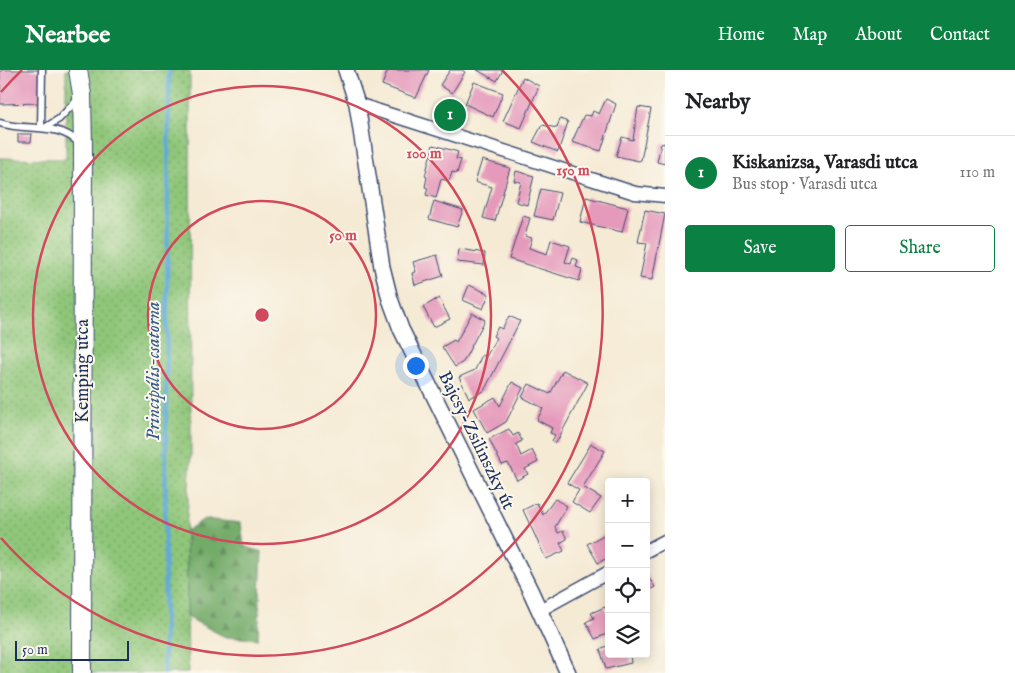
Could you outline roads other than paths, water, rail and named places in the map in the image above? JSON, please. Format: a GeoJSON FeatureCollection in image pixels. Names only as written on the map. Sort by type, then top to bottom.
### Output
{"type":"FeatureCollection","features":[{"type":"Feature","properties":{"kind":"main road","name":"Kemping utca"},"geometry":{"type":"LineString","coordinates":[[78,70],[82,94],[83,147],[82,673]]}},
{"type":"Feature","properties":{"kind":"street","name":"Bajcsy-Zsilinszky út"},"geometry":{"type":"LineString","coordinates":[[346,70],[357,104],[382,267],[390,299],[401,329],[540,610],[568,673]]}},
{"type":"Feature","properties":{"kind":"street"},"geometry":{"type":"LineString","coordinates":[[357,104],[635,193],[665,196]]}},
{"type":"Feature","properties":{"kind":"street"},"geometry":{"type":"LineString","coordinates":[[650,549],[665,541]]}},
{"type":"Feature","properties":{"kind":"street"},"geometry":{"type":"LineString","coordinates":[[540,610],[605,574]]}},
{"type":"Feature","properties":{"kind":"lane"},"geometry":{"type":"LineString","coordinates":[[42,70],[43,128]]}},
{"type":"Feature","properties":{"kind":"lane"},"geometry":{"type":"LineString","coordinates":[[43,128],[59,119],[82,94]]}},
{"type":"Feature","properties":{"kind":"lane"},"geometry":{"type":"LineString","coordinates":[[0,123],[59,131],[72,137],[83,147]]}},
{"type":"Feature","properties":{"kind":"waterway","name":"Principális-csatorna"},"geometry":{"type":"LineString","coordinates":[[164,673],[169,70]]}},
{"type":"Feature","properties":{"kind":"place","name":"Kiskanizsa, Varasdi utca"},"geometry":{"type":"Point","coordinates":[450,115]}}]}
